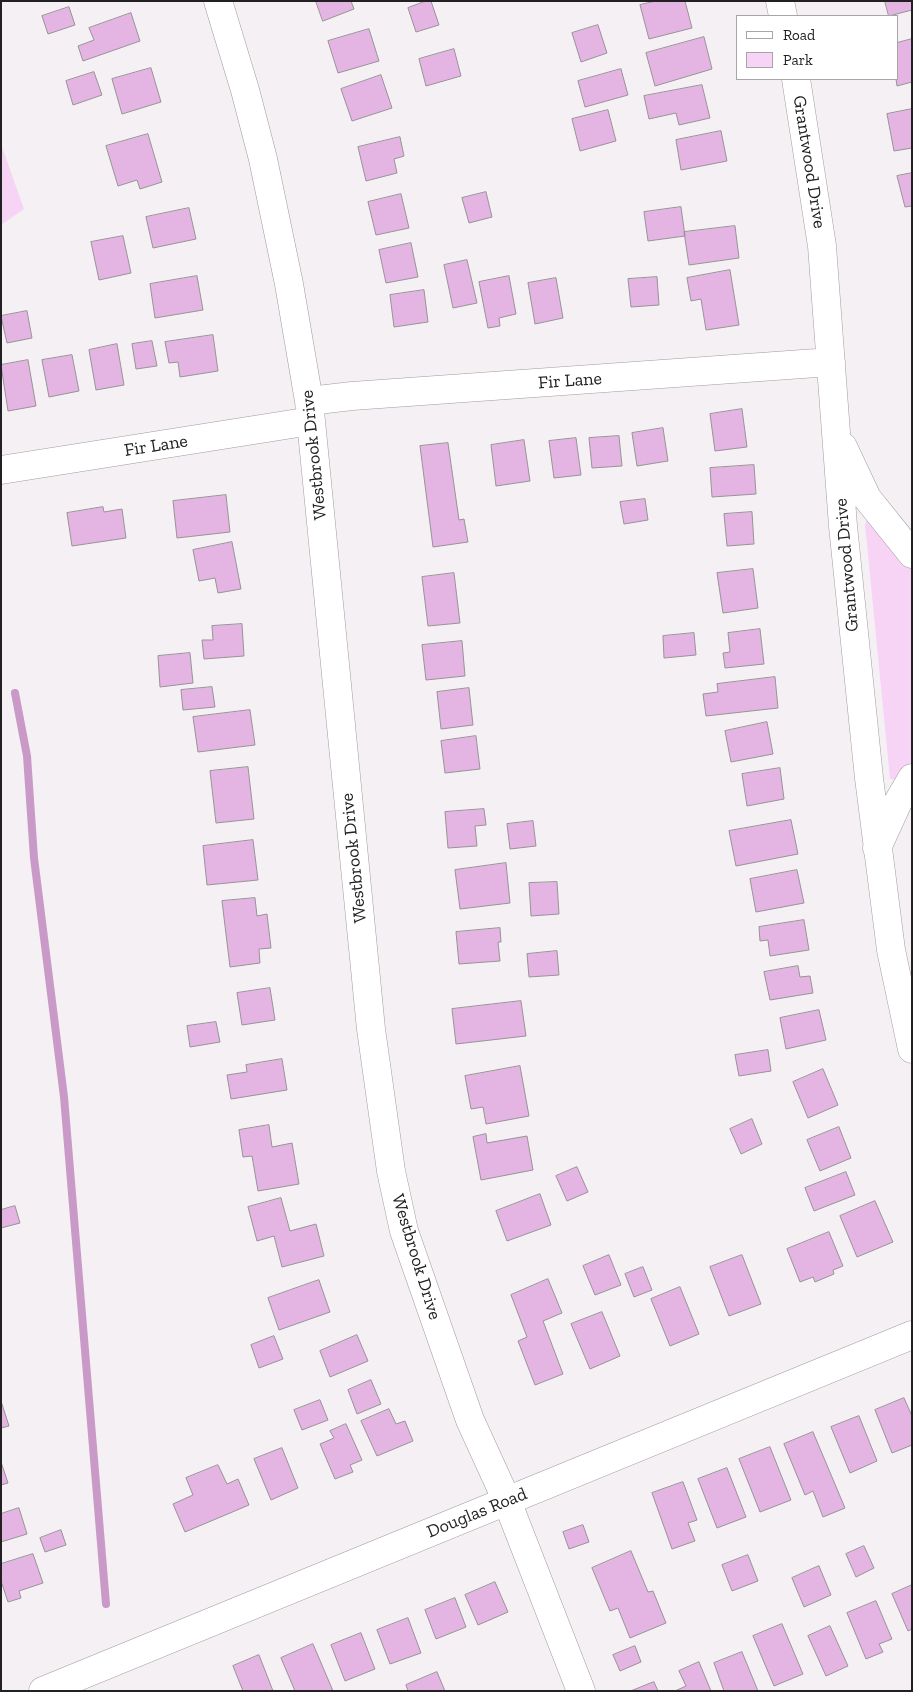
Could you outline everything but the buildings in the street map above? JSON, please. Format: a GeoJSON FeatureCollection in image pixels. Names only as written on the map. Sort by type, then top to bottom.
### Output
{"type":"FeatureCollection","features":[{"type":"Feature","properties":{"kind":"street","name":"Westbrook Drive"},"geometry":{"type":"LineString","coordinates":[[218,1],[245,90],[263,159],[289,284],[310,411],[371,1029],[391,1171],[404,1231],[470,1420],[507,1500],[581,1691]]}},
{"type":"Feature","properties":{"kind":"street"},"geometry":{"type":"LineString","coordinates":[[780,1],[783,15]]}},
{"type":"Feature","properties":{"kind":"street","name":"Grantwood Drive"},"geometry":{"type":"LineString","coordinates":[[796,80],[822,246],[855,650],[878,848],[891,950],[912,1049]]}},
{"type":"Feature","properties":{"kind":"street","name":"Fir Lane"},"geometry":{"type":"LineString","coordinates":[[1,470],[310,411],[352,396],[831,362]]}},
{"type":"Feature","properties":{"kind":"street"},"geometry":{"type":"LineString","coordinates":[[836,430],[867,498],[912,554]]}},
{"type":"Feature","properties":{"kind":"street"},"geometry":{"type":"LineString","coordinates":[[878,848],[898,802],[912,778]]}},
{"type":"Feature","properties":{"kind":"street","name":"Douglas Road"},"geometry":{"type":"LineString","coordinates":[[44,1691],[912,1335]]}},
{"type":"Feature","properties":{"kind":"green space"},"geometry":{"type":"Polygon","coordinates":[[[1,144],[24,209],[1,225],[1,144]]]}},
{"type":"Feature","properties":{"kind":"green space"},"geometry":{"type":"Polygon","coordinates":[[[869,517],[912,565],[912,762],[900,780],[890,779],[865,524],[869,517]]]}},
{"type":"Feature","properties":{"kind":"waterway"},"geometry":{"type":"LineString","coordinates":[[15,693],[27,756],[34,858],[64,1097],[106,1604]]}}]}
